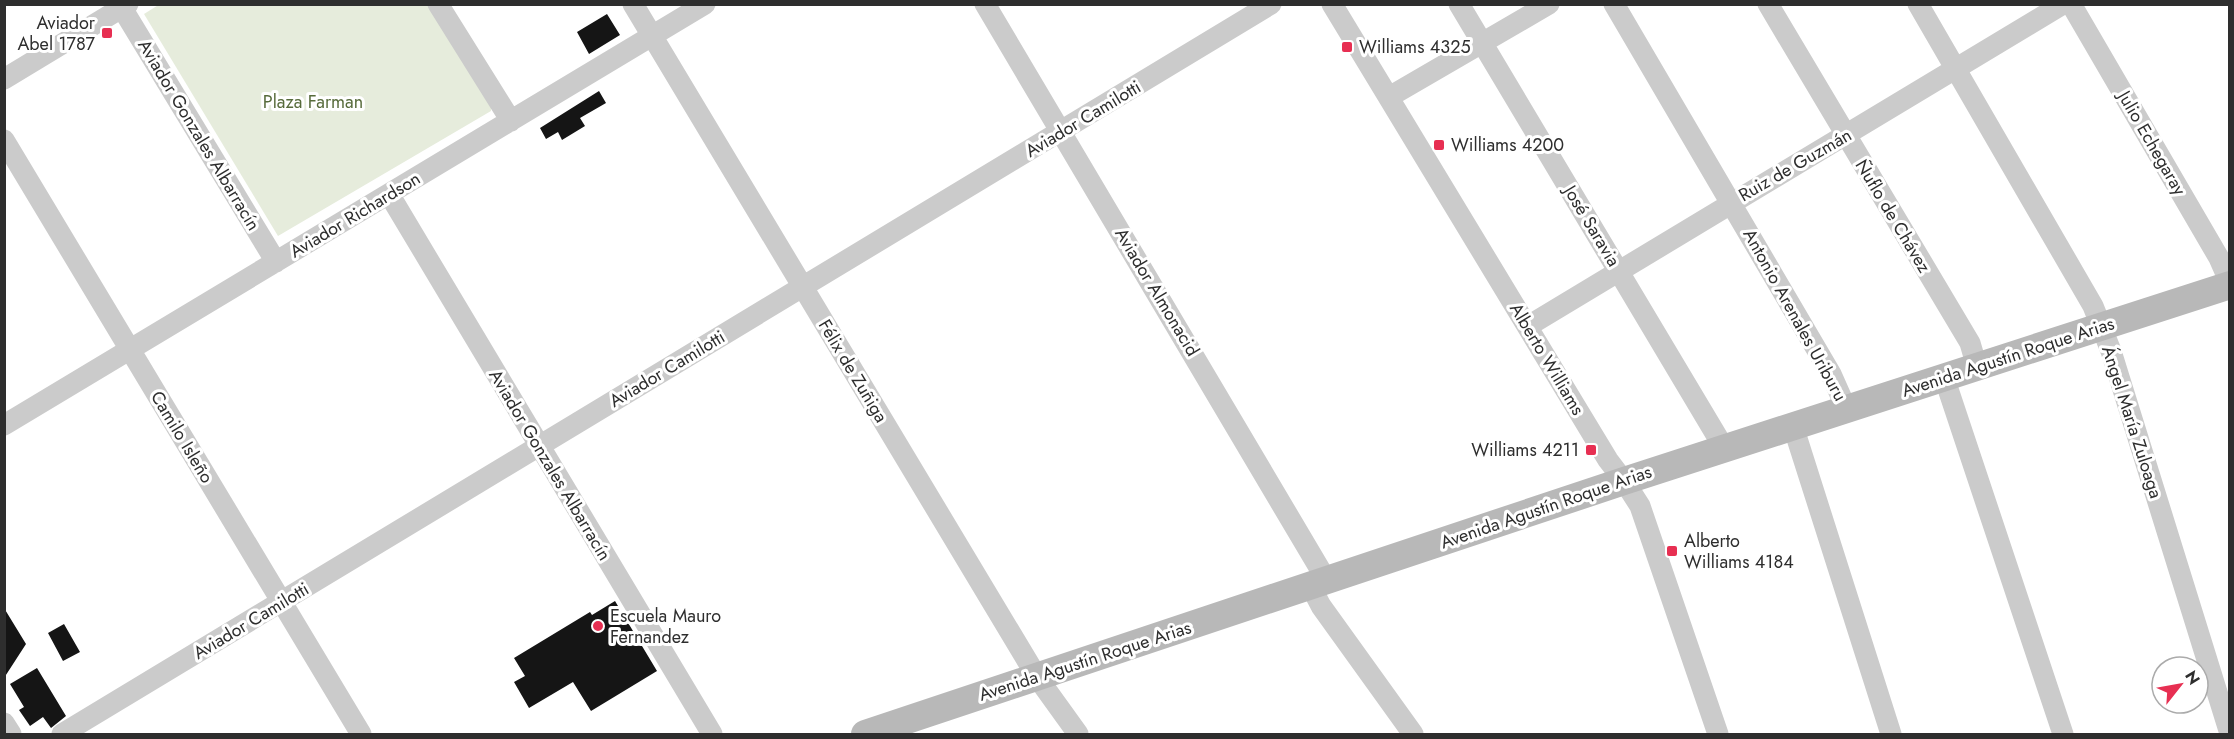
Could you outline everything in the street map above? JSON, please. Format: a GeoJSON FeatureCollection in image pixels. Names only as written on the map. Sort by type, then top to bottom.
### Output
{"type":"FeatureCollection","features":[{"type":"Feature","properties":{"kind":"main road","name":"Avenida Agustín Roque Arias"},"geometry":{"type":"LineString","coordinates":[[865,735],[1624,481],[2229,284]]}},
{"type":"Feature","properties":{"kind":"street"},"geometry":{"type":"LineString","coordinates":[[438,4],[511,122]]}},
{"type":"Feature","properties":{"kind":"street","name":"Félix de Zuñiga"},"geometry":{"type":"LineString","coordinates":[[633,4],[1037,676],[1078,735]]}},
{"type":"Feature","properties":{"kind":"street","name":"Aviador Richardson"},"geometry":{"type":"LineString","coordinates":[[4,425],[705,4]]}},
{"type":"Feature","properties":{"kind":"street","name":"Aviador Almonacid"},"geometry":{"type":"LineString","coordinates":[[985,4],[1062,132],[1318,583],[1321,606],[1413,735]]}},
{"type":"Feature","properties":{"kind":"street","name":"Aviador Camilotti"},"geometry":{"type":"LineString","coordinates":[[62,735],[1271,4]]}},
{"type":"Feature","properties":{"kind":"street","name":"Alberto Williams"},"geometry":{"type":"LineString","coordinates":[[1332,4],[1608,460],[1640,506],[1718,735]]}},
{"type":"Feature","properties":{"kind":"street","name":"José Saravia"},"geometry":{"type":"LineString","coordinates":[[1459,4],[1724,448]]}},
{"type":"Feature","properties":{"kind":"street"},"geometry":{"type":"LineString","coordinates":[[1389,98],[1549,4]]}},
{"type":"Feature","properties":{"kind":"street","name":"Antonio Arenales Uriburu"},"geometry":{"type":"LineString","coordinates":[[1614,4],[1832,374],[1847,410]]}},
{"type":"Feature","properties":{"kind":"street","name":"Ñuflo de Chávez"},"geometry":{"type":"LineString","coordinates":[[1768,4],[1970,343],[1977,366]]}},
{"type":"Feature","properties":{"kind":"street","name":"Ángel María Zuloaga"},"geometry":{"type":"LineString","coordinates":[[1918,4],[2093,306],[2112,351],[2229,734]]}},
{"type":"Feature","properties":{"kind":"street","name":"Ruiz de Guzmán"},"geometry":{"type":"LineString","coordinates":[[1528,326],[2063,4]]}},
{"type":"Feature","properties":{"kind":"street","name":"Julio Echegaray"},"geometry":{"type":"LineString","coordinates":[[2071,4],[2219,258],[2229,284]]}},
{"type":"Feature","properties":{"kind":"street"},"geometry":{"type":"LineString","coordinates":[[4,79],[125,6]]}},
{"type":"Feature","properties":{"kind":"street","name":"Aviador Gonzales Albarracín"},"geometry":{"type":"LineString","coordinates":[[125,6],[276,262]]}},
{"type":"Feature","properties":{"kind":"street","name":"Camilo Isleño"},"geometry":{"type":"LineString","coordinates":[[4,140],[361,735]]}},
{"type":"Feature","properties":{"kind":"street","name":"Aviador Gonzales Albarracín"},"geometry":{"type":"LineString","coordinates":[[389,194],[712,735]]}},
{"type":"Feature","properties":{"kind":"street"},"geometry":{"type":"LineString","coordinates":[[1944,377],[2063,735]]}},
{"type":"Feature","properties":{"kind":"street"},"geometry":{"type":"LineString","coordinates":[[1793,426],[1891,735]]}},
{"type":"Feature","properties":{"kind":"street"},"geometry":{"type":"LineString","coordinates":[[4,723],[12,735]]}},
{"type":"Feature","properties":{"kind":"green space","name":"Plaza Farman"},"geometry":{"type":"Polygon","coordinates":[[[160,4],[430,5],[491,102],[491,111],[278,236],[144,14],[160,4]]]}},
{"type":"Feature","properties":{"kind":"building"},"geometry":{"type":"Polygon","coordinates":[[[607,14],[620,35],[589,54],[577,32],[607,14]]]}},
{"type":"Feature","properties":{"kind":"building"},"geometry":{"type":"Polygon","coordinates":[[[599,91],[606,103],[580,118],[585,126],[562,140],[558,132],[546,139],[540,128],[599,91]]]}},
{"type":"Feature","properties":{"kind":"building","name":"Escuela Mauro Fernandez"},"geometry":{"type":"Polygon","coordinates":[[[615,601],[657,671],[591,711],[573,682],[529,708],[514,682],[525,676],[514,658],[590,612],[592,615],[615,601]]]}},
{"type":"Feature","properties":{"kind":"building"},"geometry":{"type":"Polygon","coordinates":[[[4,608],[26,644],[4,678],[4,608]]]}},
{"type":"Feature","properties":{"kind":"building"},"geometry":{"type":"Polygon","coordinates":[[[64,624],[80,652],[63,661],[48,633],[64,624]]]}},
{"type":"Feature","properties":{"kind":"building"},"geometry":{"type":"Polygon","coordinates":[[[37,668],[66,716],[51,728],[43,717],[30,726],[19,710],[24,707],[10,684],[37,668]]]}},
{"type":"Feature","properties":{"kind":"place","name":"Aviador Abel 1787"},"geometry":{"type":"Point","coordinates":[107,33]}},
{"type":"Feature","properties":{"kind":"place","name":"Williams 4325"},"geometry":{"type":"Point","coordinates":[1347,47]}},
{"type":"Feature","properties":{"kind":"place","name":"Williams 4200"},"geometry":{"type":"Point","coordinates":[1439,145]}},
{"type":"Feature","properties":{"kind":"place","name":"Williams 4211"},"geometry":{"type":"Point","coordinates":[1591,450]}},
{"type":"Feature","properties":{"kind":"place","name":"Alberto Williams 4184"},"geometry":{"type":"Point","coordinates":[1672,551]}},
{"type":"Feature","properties":{"kind":"place","name":"Escuela Mauro Fernandez"},"geometry":{"type":"Point","coordinates":[598,626]}}]}
